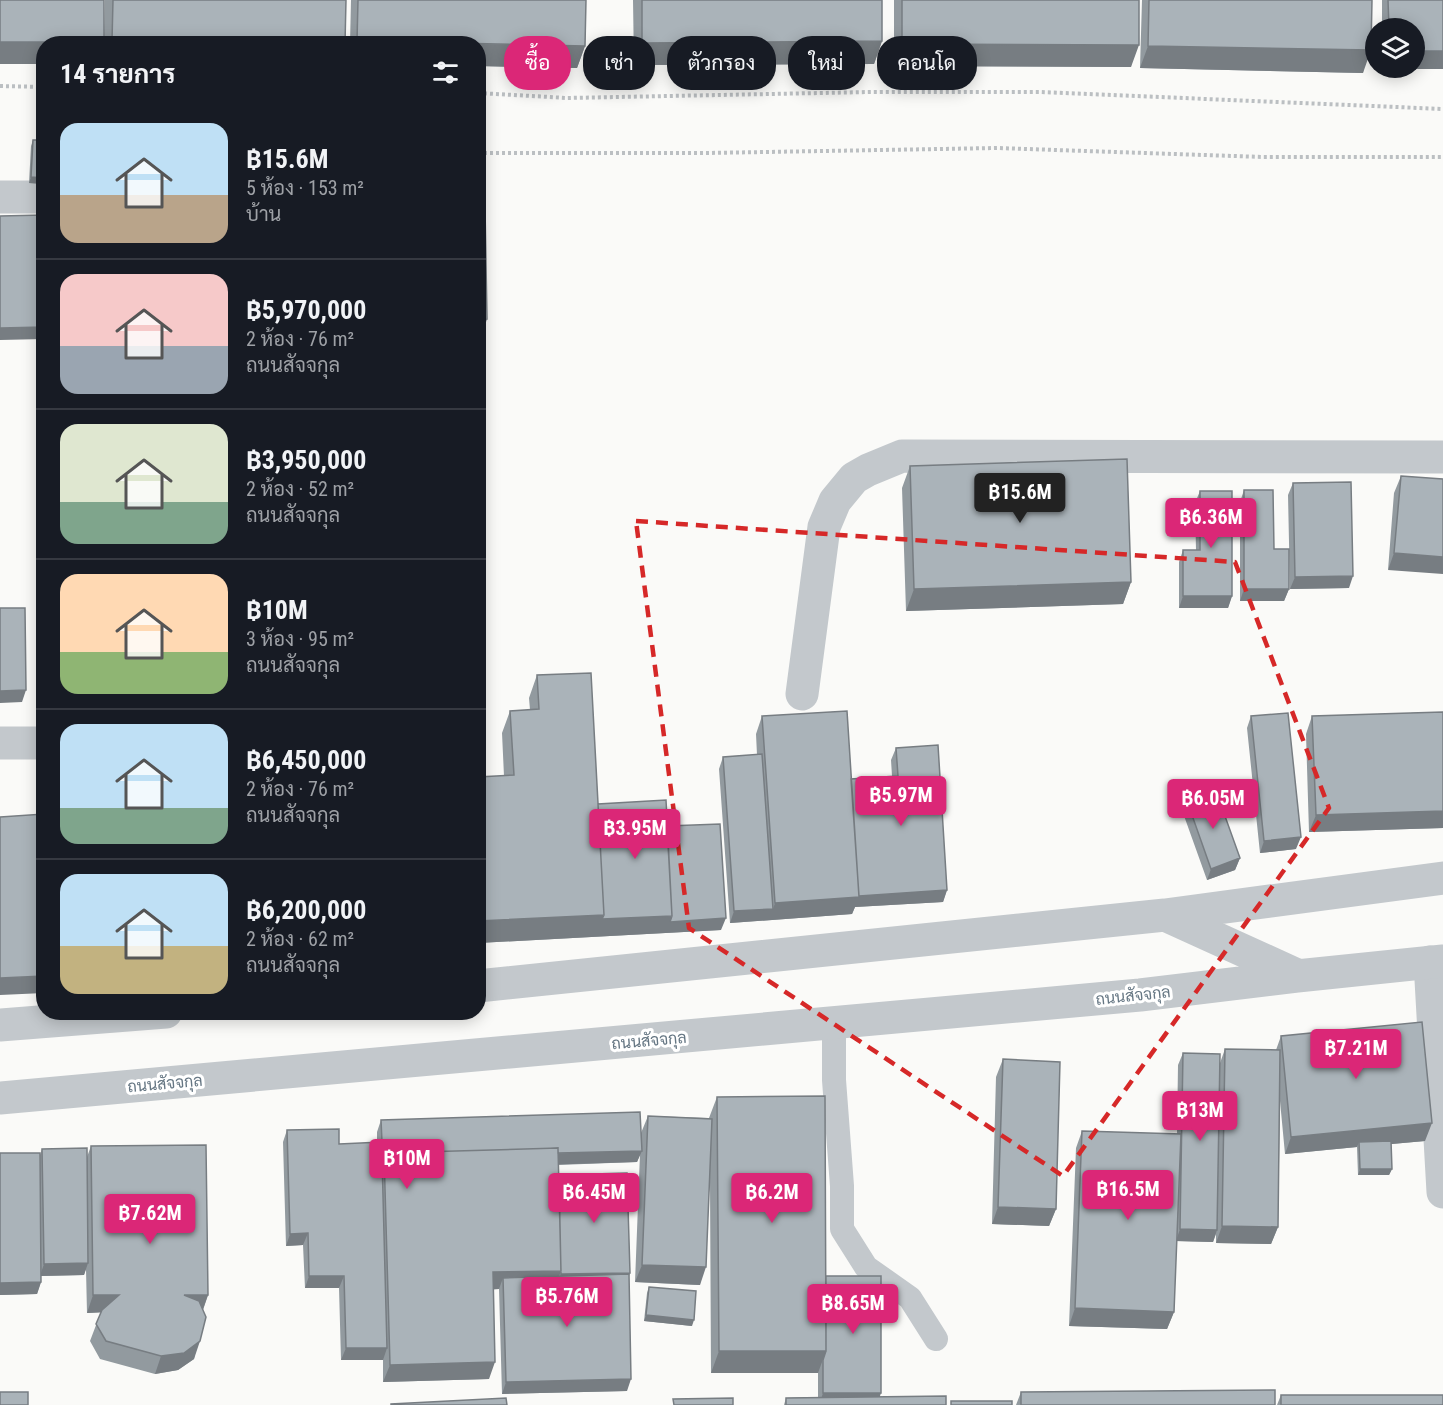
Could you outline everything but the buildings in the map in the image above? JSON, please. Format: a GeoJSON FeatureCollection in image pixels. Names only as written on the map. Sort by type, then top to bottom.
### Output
{"type":"FeatureCollection","features":[{"type":"Feature","properties":{"kind":"street"},"geometry":{"type":"LineString","coordinates":[[0,197],[36,197]]}},
{"type":"Feature","properties":{"kind":"street"},"geometry":{"type":"LineString","coordinates":[[802,694],[824,527],[836,501],[855,478],[902,456],[1443,458]]}},
{"type":"Feature","properties":{"kind":"street"},"geometry":{"type":"LineString","coordinates":[[0,743],[36,743]]}},
{"type":"Feature","properties":{"kind":"street"},"geometry":{"type":"LineString","coordinates":[[486,985],[1165,915],[1443,878]]}},
{"type":"Feature","properties":{"kind":"street"},"geometry":{"type":"LineString","coordinates":[[1165,915],[1297,976]]}},
{"type":"Feature","properties":{"kind":"street"},"geometry":{"type":"LineString","coordinates":[[1437,961],[1443,1191]]}},
{"type":"Feature","properties":{"kind":"street","name":"ถนนสัจจกุล"},"geometry":{"type":"LineString","coordinates":[[0,1098],[1140,995],[1437,961]]}},
{"type":"Feature","properties":{"kind":"street"},"geometry":{"type":"LineString","coordinates":[[0,1025],[64,1020]]}},
{"type":"Feature","properties":{"kind":"lane"},"geometry":{"type":"LineString","coordinates":[[834,1023],[834,1080],[842,1186],[842,1229],[866,1267],[910,1298],[936,1339]]}},
{"type":"Feature","properties":{"kind":"path"},"geometry":{"type":"LineString","coordinates":[[0,86],[36,87]]}},
{"type":"Feature","properties":{"kind":"path"},"geometry":{"type":"LineString","coordinates":[[486,93],[567,98],[860,92],[1041,92],[1443,109]]}},
{"type":"Feature","properties":{"kind":"path"},"geometry":{"type":"LineString","coordinates":[[486,153],[707,153],[997,148],[1263,157],[1443,157]]}},
{"type":"Feature","properties":{"kind":"highlighted area"},"geometry":{"type":"Polygon","coordinates":[[[636,521],[1235,562],[1329,808],[1063,1176],[689,928],[636,521]]]}}]}
